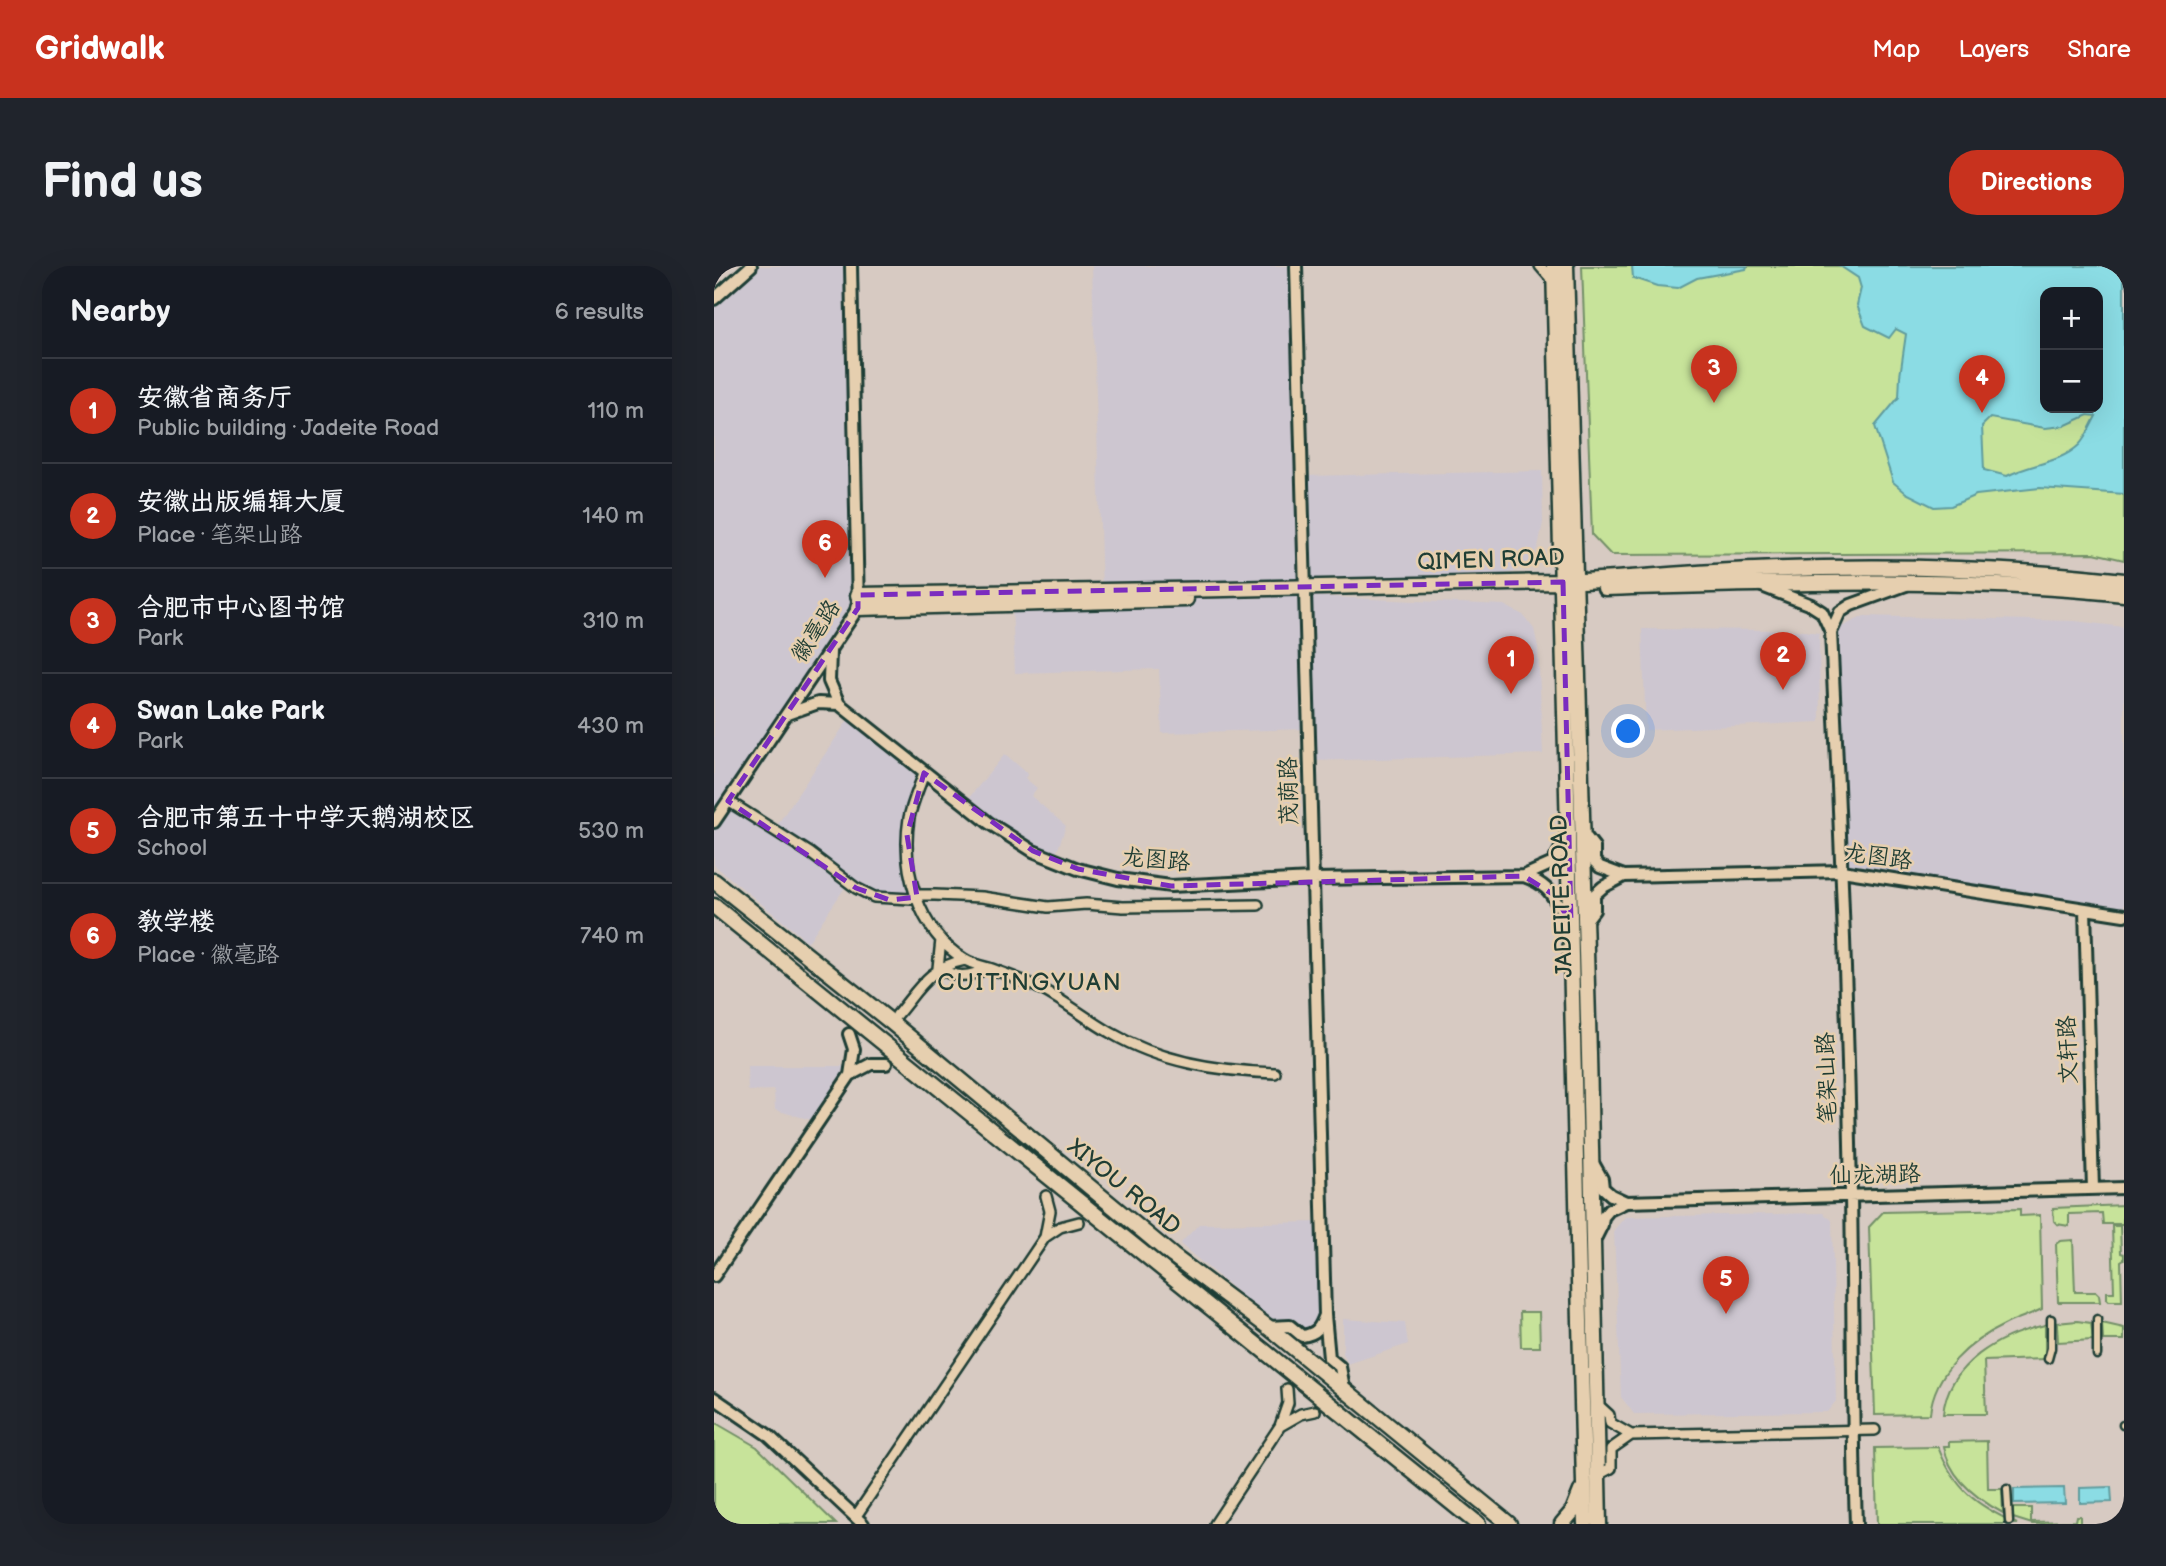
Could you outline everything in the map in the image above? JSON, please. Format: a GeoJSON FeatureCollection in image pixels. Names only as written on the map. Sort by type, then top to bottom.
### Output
{"type":"FeatureCollection","features":[{"type":"Feature","properties":{"kind":"main road","name":"JADEITE ROAD"},"geometry":{"type":"LineString","coordinates":[[1554,266],[1569,585],[1576,833],[1585,1524]]}},
{"type":"Feature","properties":{"kind":"main road","name":"JADEITE ROAD"},"geometry":{"type":"LineString","coordinates":[[1566,266],[1569,585]]}},
{"type":"Feature","properties":{"kind":"main road","name":"QIMEN ROAD"},"geometry":{"type":"LineString","coordinates":[[1569,585],[1756,569],[1899,568],[2054,573],[2124,581]]}},
{"type":"Feature","properties":{"kind":"main road","name":"QIMEN ROAD"},"geometry":{"type":"LineString","coordinates":[[858,601],[1569,585],[1913,582],[2053,587],[2124,594]]}},
{"type":"Feature","properties":{"kind":"main road","name":"XIYOU ROAD"},"geometry":{"type":"LineString","coordinates":[[714,881],[891,1022],[1173,1256],[1268,1327],[1509,1524]]}},
{"type":"Feature","properties":{"kind":"main road","name":"XIYOU ROAD"},"geometry":{"type":"LineString","coordinates":[[714,906],[1478,1524]]}},
{"type":"Feature","properties":{"kind":"main road","name":"JADEITE ROAD"},"geometry":{"type":"LineString","coordinates":[[1578,923],[1591,1160],[1599,1524]]}},
{"type":"Feature","properties":{"kind":"main road"},"geometry":{"type":"LineString","coordinates":[[1562,1524],[1573,1511],[1584,1483]]}},
{"type":"Feature","properties":{"kind":"street"},"geometry":{"type":"LineString","coordinates":[[714,299],[751,266]]}},
{"type":"Feature","properties":{"kind":"street","name":"徽毫路"},"geometry":{"type":"LineString","coordinates":[[714,822],[830,649],[858,601],[851,266]]}},
{"type":"Feature","properties":{"kind":"street","name":"茂荫路"},"geometry":{"type":"LineString","coordinates":[[1297,266],[1325,1315],[1329,1358],[1340,1367],[1344,1388]]}},
{"type":"Feature","properties":{"kind":"street"},"geometry":{"type":"LineString","coordinates":[[1541,266],[1567,293]]}},
{"type":"Feature","properties":{"kind":"street"},"geometry":{"type":"LineString","coordinates":[[1831,632],[1840,612],[1851,605],[1913,582]]}},
{"type":"Feature","properties":{"kind":"street"},"geometry":{"type":"LineString","coordinates":[[1757,583],[1822,612],[1831,632]]}},
{"type":"Feature","properties":{"kind":"street","name":"笔架山路"},"geometry":{"type":"LineString","coordinates":[[1831,632],[1842,871],[1856,1524]]}},
{"type":"Feature","properties":{"kind":"street"},"geometry":{"type":"LineString","coordinates":[[787,714],[818,703],[839,704],[829,681],[830,649]]}},
{"type":"Feature","properties":{"kind":"street","name":"龙图路"},"geometry":{"type":"LineString","coordinates":[[839,704],[972,811],[1033,851],[1077,869],[1118,879],[1171,886],[1312,879],[1524,876]]}},
{"type":"Feature","properties":{"kind":"street"},"geometry":{"type":"LineString","coordinates":[[924,773],[910,816],[907,858],[927,922],[941,940],[965,960],[1021,979],[1045,991],[1113,1035],[1150,1052],[1179,1061],[1239,1072],[1275,1073]]}},
{"type":"Feature","properties":{"kind":"street"},"geometry":{"type":"LineString","coordinates":[[728,801],[810,853],[856,888],[874,897],[890,900],[935,895],[982,897],[1048,907],[1086,904],[1258,905]]}},
{"type":"Feature","properties":{"kind":"street"},"geometry":{"type":"LineString","coordinates":[[1524,876],[1553,863],[1576,833],[1594,847],[1594,861],[1600,867],[1624,876]]}},
{"type":"Feature","properties":{"kind":"street","name":"龙图路"},"geometry":{"type":"LineString","coordinates":[[1624,876],[1842,871],[2124,915]]}},
{"type":"Feature","properties":{"kind":"street"},"geometry":{"type":"LineString","coordinates":[[1524,876],[1541,882],[1554,895],[1562,913],[1578,923],[1594,910],[1594,895],[1624,876]]}},
{"type":"Feature","properties":{"kind":"street","name":"文轩路"},"geometry":{"type":"LineString","coordinates":[[2085,909],[2093,1189]]}},
{"type":"Feature","properties":{"kind":"street"},"geometry":{"type":"LineString","coordinates":[[938,968],[941,940]]}},
{"type":"Feature","properties":{"kind":"street"},"geometry":{"type":"LineString","coordinates":[[897,1015],[938,968],[965,960]]}},
{"type":"Feature","properties":{"kind":"street"},"geometry":{"type":"LineString","coordinates":[[938,968],[946,973],[964,976],[978,974],[987,968]]}},
{"type":"Feature","properties":{"kind":"street"},"geometry":{"type":"LineString","coordinates":[[714,1276],[850,1075],[854,1049],[849,1034]]}},
{"type":"Feature","properties":{"kind":"street"},"geometry":{"type":"LineString","coordinates":[[850,1075],[870,1064],[886,1064]]}},
{"type":"Feature","properties":{"kind":"street"},"geometry":{"type":"LineString","coordinates":[[1591,1160],[1602,1179],[1603,1188],[1626,1202]]}},
{"type":"Feature","properties":{"kind":"street","name":"仙龙湖路"},"geometry":{"type":"LineString","coordinates":[[1626,1202],[2124,1188]]}},
{"type":"Feature","properties":{"kind":"street"},"geometry":{"type":"LineString","coordinates":[[714,1398],[768,1435],[859,1520],[1045,1237],[1050,1211],[1046,1196]]}},
{"type":"Feature","properties":{"kind":"street"},"geometry":{"type":"LineString","coordinates":[[1593,1244],[1602,1225],[1602,1217],[1609,1210],[1626,1202]]}},
{"type":"Feature","properties":{"kind":"street"},"geometry":{"type":"LineString","coordinates":[[1045,1237],[1060,1227],[1079,1222]]}},
{"type":"Feature","properties":{"kind":"street"},"geometry":{"type":"LineString","coordinates":[[1268,1327],[1290,1326],[1302,1336],[1313,1335],[1325,1315]]}},
{"type":"Feature","properties":{"kind":"street"},"geometry":{"type":"LineString","coordinates":[[2048,1359],[2051,1348],[2051,1319]]}},
{"type":"Feature","properties":{"kind":"street"},"geometry":{"type":"LineString","coordinates":[[2097,1319],[2097,1355]]}},
{"type":"Feature","properties":{"kind":"street"},"geometry":{"type":"LineString","coordinates":[[1215,1524],[1280,1426],[1288,1403],[1287,1389]]}},
{"type":"Feature","properties":{"kind":"street"},"geometry":{"type":"LineString","coordinates":[[1596,1403],[1609,1415],[1610,1423],[1631,1434],[1875,1430]]}},
{"type":"Feature","properties":{"kind":"street"},"geometry":{"type":"LineString","coordinates":[[1280,1426],[1301,1414],[1315,1411]]}},
{"type":"Feature","properties":{"kind":"street"},"geometry":{"type":"LineString","coordinates":[[1598,1475],[1611,1468],[1611,1449],[1631,1434]]}},
{"type":"Feature","properties":{"kind":"street"},"geometry":{"type":"LineString","coordinates":[[2007,1489],[2009,1521]]}},
{"type":"Feature","properties":{"kind":"highlighted area"},"geometry":{"type":"Polygon","coordinates":[[[1563,582],[1571,923],[1554,895],[1524,876],[1171,886],[1078,869],[1033,851],[924,773],[907,835],[917,897],[890,900],[856,888],[728,801],[858,608],[858,595],[1563,582]]]}},
{"type":"Feature","properties":{"kind":"shaded area"},"geometry":{"type":"Polygon","coordinates":[[[751,266],[851,266],[858,608],[728,801],[773,831],[852,714],[924,773],[907,835],[917,897],[890,900],[848,883],[808,942],[714,865],[714,299],[751,266]]]}},
{"type":"Feature","properties":{"kind":"shaded area"},"geometry":{"type":"Polygon","coordinates":[[[1092,266],[1296,266],[1303,476],[1542,471],[1543,523],[1538,547],[1530,560],[1514,572],[1491,577],[1102,591],[1092,266]]]}},
{"type":"Feature","properties":{"kind":"shaded area"},"geometry":{"type":"Polygon","coordinates":[[[1306,596],[1504,605],[1523,615],[1534,629],[1538,647],[1543,754],[1310,761],[1308,729],[1162,733],[1159,669],[1015,673],[1012,605],[1306,596]]]}},
{"type":"Feature","properties":{"kind":"shaded area"},"geometry":{"type":"Polygon","coordinates":[[[1864,616],[2075,621],[2124,627],[2124,915],[1842,871],[1831,632],[1864,616]]]}},
{"type":"Feature","properties":{"kind":"shaded area"},"geometry":{"type":"Polygon","coordinates":[[[1642,629],[1797,630],[1819,633],[1820,722],[1646,730],[1642,629]]]}},
{"type":"Feature","properties":{"kind":"shaded area"},"geometry":{"type":"Polygon","coordinates":[[[1005,754],[1028,774],[1025,778],[1037,788],[1031,796],[1066,826],[1054,860],[963,805],[1005,754]]]}},
{"type":"Feature","properties":{"kind":"shaded area"},"geometry":{"type":"Polygon","coordinates":[[[747,1066],[852,1066],[819,1122],[775,1110],[774,1090],[748,1091],[747,1066]]]}},
{"type":"Feature","properties":{"kind":"shaded area"},"geometry":{"type":"Polygon","coordinates":[[[1823,1213],[1832,1220],[1836,1401],[1827,1412],[1634,1414],[1621,1397],[1614,1230],[1625,1217],[1823,1213]]]}},
{"type":"Feature","properties":{"kind":"shaded area"},"geometry":{"type":"Polygon","coordinates":[[[1322,1222],[1325,1315],[1313,1335],[1279,1327],[1180,1244],[1199,1224],[1322,1222]]]}},
{"type":"Feature","properties":{"kind":"shaded area"},"geometry":{"type":"Polygon","coordinates":[[[1343,1319],[1405,1323],[1408,1344],[1348,1364],[1343,1353],[1343,1319]]]}},
{"type":"Feature","properties":{"kind":"green space"},"geometry":{"type":"Polygon","coordinates":[[[1582,266],[2124,266],[2124,560],[2094,553],[1611,555],[1592,535],[1582,266]]]}},
{"type":"Feature","properties":{"kind":"green space"},"geometry":{"type":"Polygon","coordinates":[[[2124,1205],[2123,1224],[2103,1224],[2102,1213],[2069,1214],[2069,1226],[2054,1221],[2053,1208],[2124,1205]]]}},
{"type":"Feature","properties":{"kind":"green space"},"geometry":{"type":"Polygon","coordinates":[[[2020,1209],[2020,1216],[2040,1215],[2042,1309],[1993,1331],[1967,1349],[1938,1385],[1930,1414],[1875,1415],[1869,1227],[1883,1212],[2020,1209]]]}},
{"type":"Feature","properties":{"kind":"green space"},"geometry":{"type":"Polygon","coordinates":[[[2112,1226],[2120,1226],[2121,1253],[2124,1254],[2121,1261],[2122,1301],[2107,1299],[2107,1292],[2114,1292],[2112,1226]]]}},
{"type":"Feature","properties":{"kind":"green space"},"geometry":{"type":"Polygon","coordinates":[[[2073,1240],[2075,1292],[2096,1292],[2100,1302],[2058,1302],[2056,1244],[2073,1240]]]}},
{"type":"Feature","properties":{"kind":"green space"},"geometry":{"type":"Polygon","coordinates":[[[1520,1312],[1539,1312],[1540,1347],[1521,1347],[1520,1312]]]}},
{"type":"Feature","properties":{"kind":"green space"},"geometry":{"type":"Polygon","coordinates":[[[2057,1323],[2091,1323],[2093,1340],[2058,1342],[2057,1323]]]}},
{"type":"Feature","properties":{"kind":"green space"},"geometry":{"type":"Polygon","coordinates":[[[2102,1323],[2124,1328],[2124,1340],[2103,1340],[2102,1323]]]}},
{"type":"Feature","properties":{"kind":"green space"},"geometry":{"type":"Polygon","coordinates":[[[2045,1325],[2045,1359],[1984,1361],[1986,1414],[1943,1414],[1947,1396],[1955,1380],[1979,1354],[2011,1336],[2045,1325]]]}},
{"type":"Feature","properties":{"kind":"green space"},"geometry":{"type":"Polygon","coordinates":[[[714,1422],[757,1447],[836,1524],[714,1524],[714,1422]]]}},
{"type":"Feature","properties":{"kind":"green space"},"geometry":{"type":"Polygon","coordinates":[[[1987,1441],[1988,1489],[2002,1489],[2003,1513],[1974,1494],[1958,1478],[1944,1446],[1949,1446],[1949,1442],[1987,1441]]]}},
{"type":"Feature","properties":{"kind":"green space"},"geometry":{"type":"Polygon","coordinates":[[[1938,1447],[1952,1475],[1968,1494],[1978,1503],[2017,1524],[1877,1524],[1875,1448],[1938,1447]]]}},
{"type":"Feature","properties":{"kind":"green space"},"geometry":{"type":"Polygon","coordinates":[[[2013,1508],[2031,1508],[2031,1522],[2075,1521],[2076,1516],[2080,1516],[2080,1524],[2032,1524],[2013,1518],[2013,1508]]]}},
{"type":"Feature","properties":{"kind":"water"},"geometry":{"type":"Polygon","coordinates":[[[1632,266],[1747,266],[1746,269],[1697,278],[1678,288],[1657,286],[1633,278],[1632,266]]]}},
{"type":"Feature","properties":{"kind":"water"},"geometry":{"type":"Polygon","coordinates":[[[1840,266],[2124,266],[2124,494],[2040,488],[1976,495],[1951,506],[1934,507],[1906,493],[1893,482],[1875,426],[1899,397],[1906,334],[1896,329],[1889,338],[1865,326],[1857,305],[1861,288],[1858,278],[1840,266]],[[2088,415],[2064,426],[2045,428],[1990,418],[1982,426],[1984,470],[2007,476],[2063,456],[2084,439],[2096,416],[2088,415]]]}},
{"type":"Feature","properties":{"kind":"water"},"geometry":{"type":"Polygon","coordinates":[[[2111,1487],[2112,1502],[2080,1503],[2080,1488],[2111,1487]]]}},
{"type":"Feature","properties":{"kind":"water"},"geometry":{"type":"Polygon","coordinates":[[[2064,1488],[2065,1503],[2014,1504],[2014,1489],[2064,1488]]]}},
{"type":"Feature","properties":{"kind":"place","name":"合肥市中心图书馆"},"geometry":{"type":"Point","coordinates":[1714,403]}},
{"type":"Feature","properties":{"kind":"place","name":"Swan Lake Park"},"geometry":{"type":"Point","coordinates":[1982,413]}},
{"type":"Feature","properties":{"kind":"place","name":"教学楼"},"geometry":{"type":"Point","coordinates":[825,578]}},
{"type":"Feature","properties":{"kind":"place","name":"安徽出版编辑大厦"},"geometry":{"type":"Point","coordinates":[1783,690]}},
{"type":"Feature","properties":{"kind":"place","name":"安徽省商务厅"},"geometry":{"type":"Point","coordinates":[1511,694]}},
{"type":"Feature","properties":{"kind":"place","name":"合肥市第五十中学天鹅湖校区"},"geometry":{"type":"Point","coordinates":[1726,1314]}},
{"type":"Feature","properties":{"kind":"district","name":"CUITINGYUAN"},"geometry":{"type":"Point","coordinates":[1030,982]}}]}
